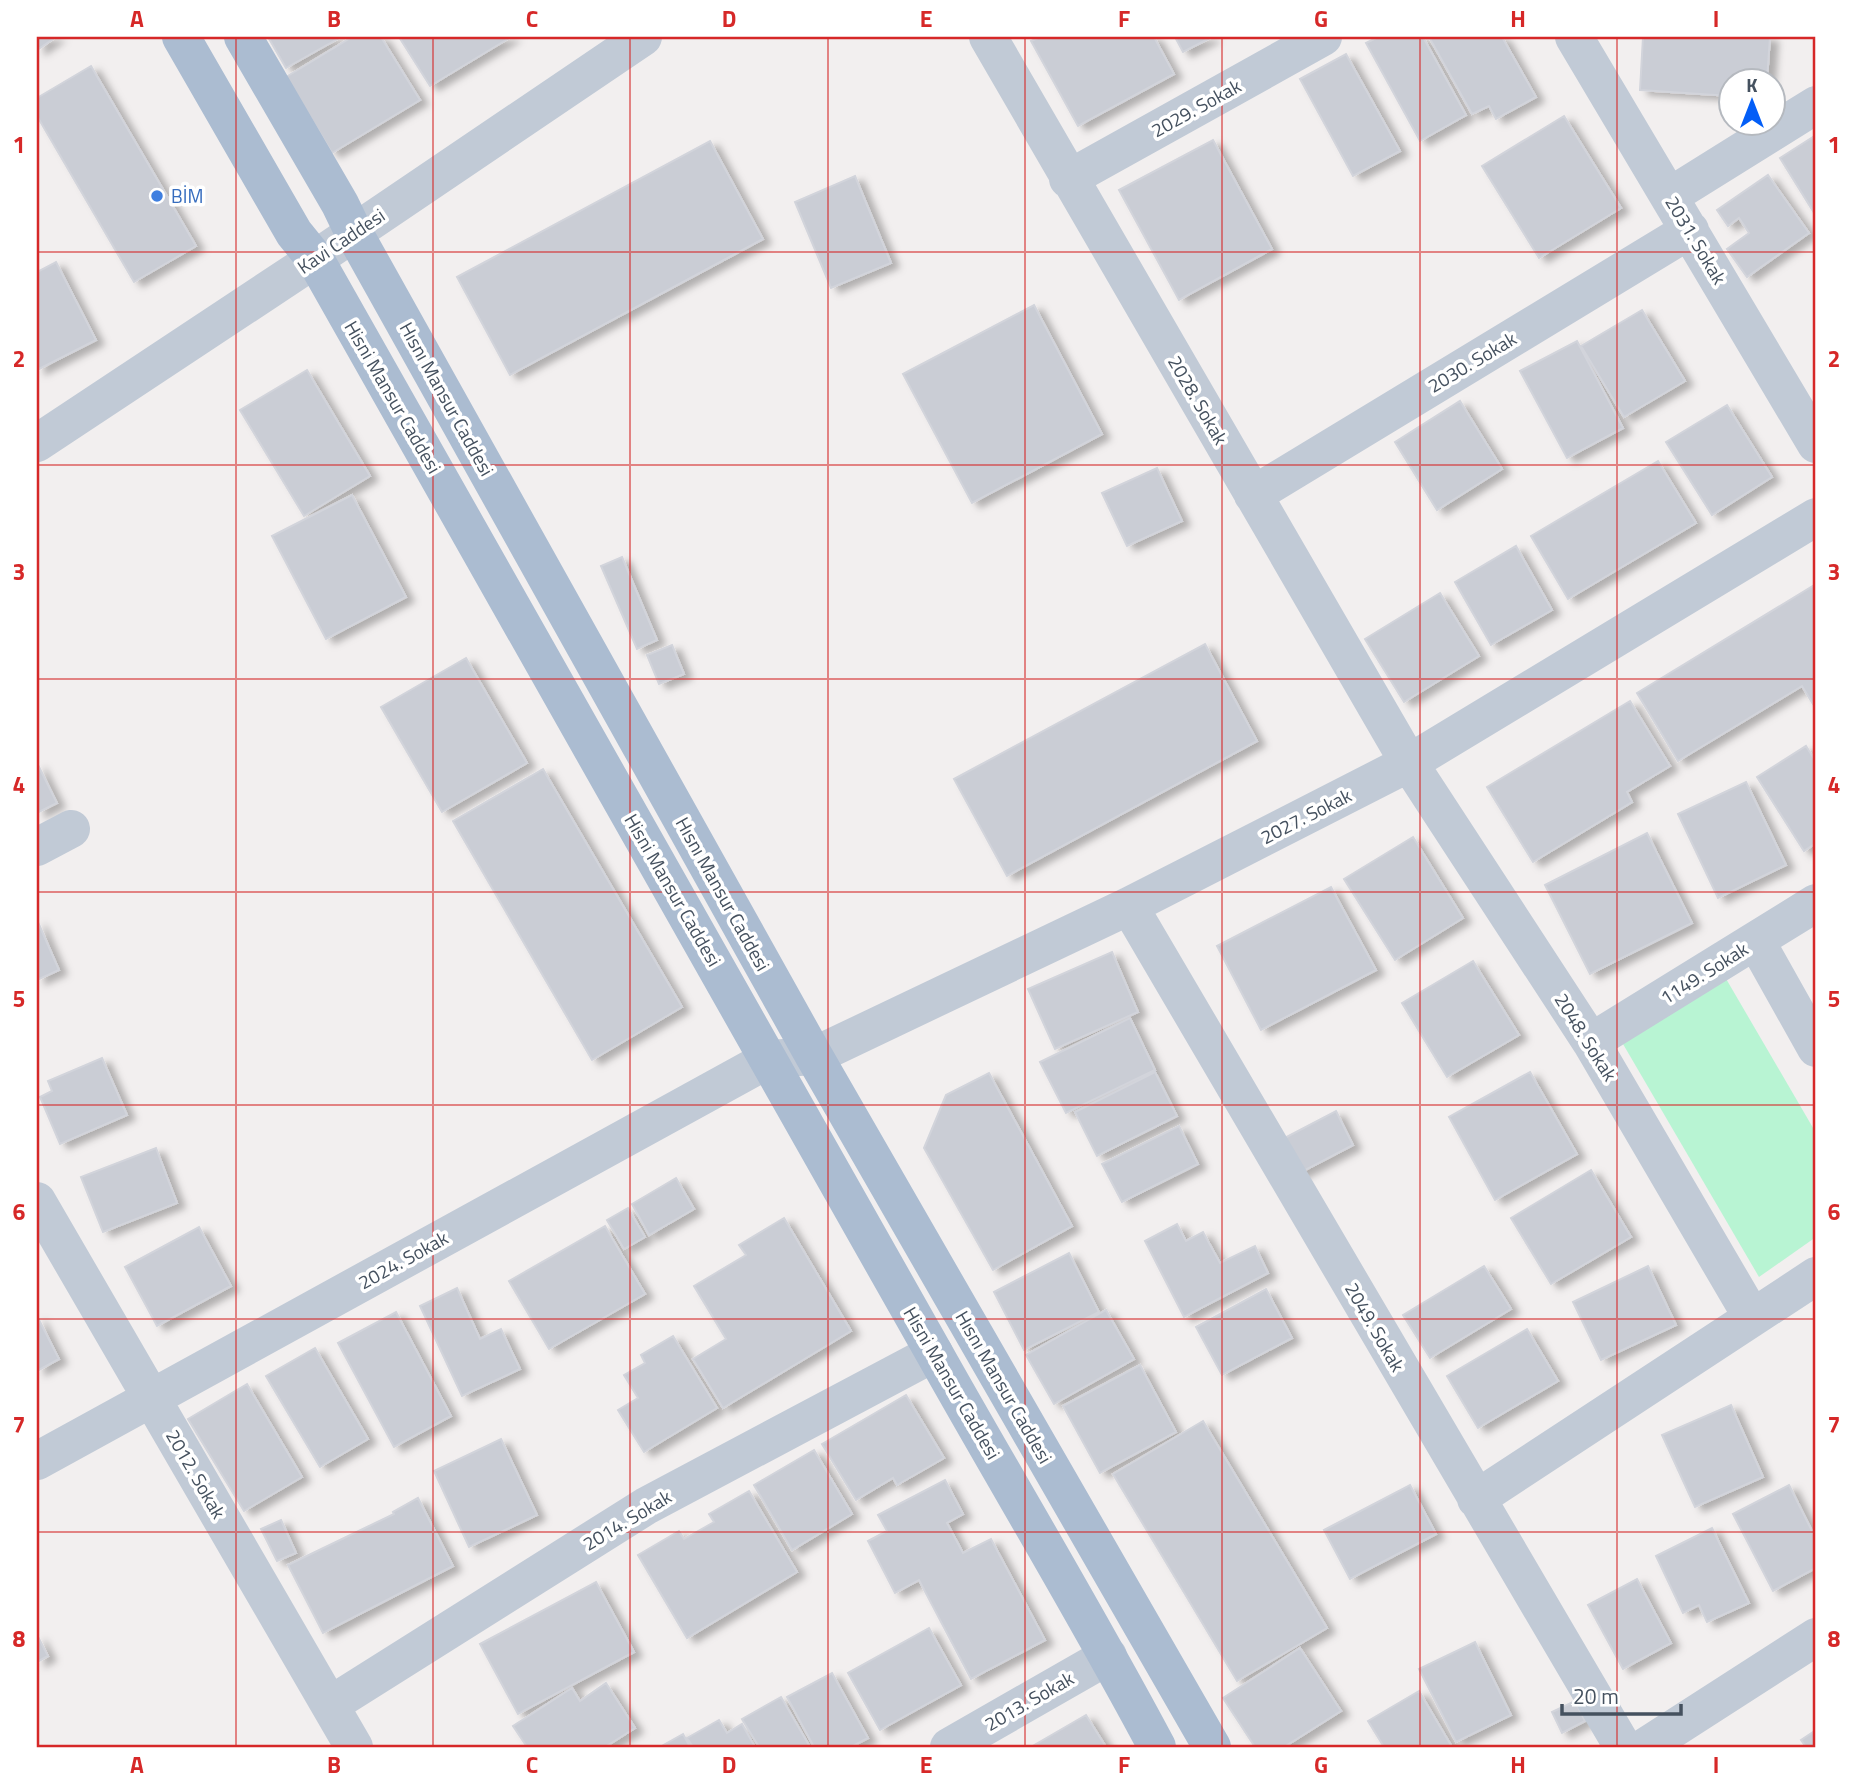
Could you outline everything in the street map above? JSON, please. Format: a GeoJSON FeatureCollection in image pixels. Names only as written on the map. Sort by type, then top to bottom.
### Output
{"type":"FeatureCollection","features":[{"type":"Feature","properties":{"kind":"main road","name":"Hisni Mansur Caddesi"},"geometry":{"type":"LineString","coordinates":[[181,37],[293,233],[315,259],[933,1353],[1108,1656],[1157,1747]]}},
{"type":"Feature","properties":{"kind":"main road","name":"Hısnı Mansur Caddesi"},"geometry":{"type":"LineString","coordinates":[[243,37],[340,204],[814,1056],[1212,1747]]}},
{"type":"Feature","properties":{"kind":"street","name":"Kavi Caddesi"},"geometry":{"type":"LineString","coordinates":[[37,443],[643,37]]}},
{"type":"Feature","properties":{"kind":"street","name":"2028. Sokak"},"geometry":{"type":"LineString","coordinates":[[988,37],[1409,763]]}},
{"type":"Feature","properties":{"kind":"street","name":"2029. Sokak"},"geometry":{"type":"LineString","coordinates":[[1068,179],[1323,37]]}},
{"type":"Feature","properties":{"kind":"street","name":"2031. Sokak"},"geometry":{"type":"LineString","coordinates":[[1574,37],[1816,444]]}},
{"type":"Feature","properties":{"kind":"street"},"geometry":{"type":"LineString","coordinates":[[1670,196],[1816,105]]}},
{"type":"Feature","properties":{"kind":"street","name":"2030. Sokak"},"geometry":{"type":"LineString","coordinates":[[1253,495],[1690,230]]}},
{"type":"Feature","properties":{"kind":"street","name":"2027. Sokak"},"geometry":{"type":"LineString","coordinates":[[769,1059],[814,1056],[1129,906],[1409,763],[1816,517]]}},
{"type":"Feature","properties":{"kind":"street","name":"2048. Sokak"},"geometry":{"type":"LineString","coordinates":[[1409,763],[1591,1042],[1752,1317]]}},
{"type":"Feature","properties":{"kind":"street"},"geometry":{"type":"LineString","coordinates":[[37,847],[71,829]]}},
{"type":"Feature","properties":{"kind":"street","name":"1149. Sokak"},"geometry":{"type":"LineString","coordinates":[[1591,1042],[1816,904]]}},
{"type":"Feature","properties":{"kind":"street","name":"2049. Sokak"},"geometry":{"type":"LineString","coordinates":[[1129,906],[1623,1747]]}},
{"type":"Feature","properties":{"kind":"street"},"geometry":{"type":"LineString","coordinates":[[1756,941],[1816,1048]]}},
{"type":"Feature","properties":{"kind":"street","name":"2024. Sokak"},"geometry":{"type":"LineString","coordinates":[[37,1461],[769,1059]]}},
{"type":"Feature","properties":{"kind":"street","name":"2012. Sokak"},"geometry":{"type":"LineString","coordinates":[[37,1201],[354,1747]]}},
{"type":"Feature","properties":{"kind":"street"},"geometry":{"type":"LineString","coordinates":[[1476,1499],[1816,1276]]}},
{"type":"Feature","properties":{"kind":"street","name":"2014. Sokak"},"geometry":{"type":"LineString","coordinates":[[330,1705],[646,1506],[933,1353]]}},
{"type":"Feature","properties":{"kind":"street"},"geometry":{"type":"LineString","coordinates":[[1645,1747],[1816,1637]]}},
{"type":"Feature","properties":{"kind":"street","name":"2013. Sokak"},"geometry":{"type":"LineString","coordinates":[[949,1747],[1108,1656]]}},
{"type":"Feature","properties":{"kind":"green space"},"geometry":{"type":"Polygon","coordinates":[[[1725,977],[1816,1133],[1816,1237],[1759,1277],[1623,1044],[1725,977]]]}},
{"type":"Feature","properties":{"kind":"building"},"geometry":{"type":"Polygon","coordinates":[[[37,37],[56,37],[37,50],[37,37]]]}},
{"type":"Feature","properties":{"kind":"building"},"geometry":{"type":"Polygon","coordinates":[[[268,37],[341,37],[286,68],[268,37]]]}},
{"type":"Feature","properties":{"kind":"building"},"geometry":{"type":"Polygon","coordinates":[[[352,37],[381,37],[420,100],[332,153],[286,77],[352,37]]]}},
{"type":"Feature","properties":{"kind":"building"},"geometry":{"type":"Polygon","coordinates":[[[399,37],[511,37],[430,86],[399,37]]]}},
{"type":"Feature","properties":{"kind":"building"},"geometry":{"type":"Polygon","coordinates":[[[1040,37],[1154,37],[1174,74],[1078,126],[1031,41],[1040,37]]]}},
{"type":"Feature","properties":{"kind":"building"},"geometry":{"type":"Polygon","coordinates":[[[1175,37],[1212,37],[1183,52],[1175,37]]]}},
{"type":"Feature","properties":{"kind":"building"},"geometry":{"type":"Polygon","coordinates":[[[1378,37],[1423,37],[1466,115],[1420,141],[1366,43],[1378,37]]]}},
{"type":"Feature","properties":{"kind":"building"},"geometry":{"type":"Polygon","coordinates":[[[1429,37],[1502,37],[1536,97],[1496,119],[1489,106],[1472,114],[1429,37]]]}},
{"type":"Feature","properties":{"kind":"building"},"geometry":{"type":"Polygon","coordinates":[[[1643,37],[1770,37],[1768,66],[1716,66],[1716,95],[1640,90],[1643,37]]]}},
{"type":"Feature","properties":{"kind":"building"},"geometry":{"type":"Polygon","coordinates":[[[1346,54],[1400,151],[1353,176],[1300,79],[1346,54]]]}},
{"type":"Feature","properties":{"kind":"building"},"geometry":{"type":"Polygon","coordinates":[[[91,66],[196,246],[134,282],[37,116],[37,98],[91,66]]]}},
{"type":"Feature","properties":{"kind":"building"},"geometry":{"type":"Polygon","coordinates":[[[1564,116],[1621,208],[1539,258],[1482,166],[1564,116]]]}},
{"type":"Feature","properties":{"kind":"building"},"geometry":{"type":"Polygon","coordinates":[[[1816,135],[1816,216],[1780,158],[1816,135]]]}},
{"type":"Feature","properties":{"kind":"building"},"geometry":{"type":"Polygon","coordinates":[[[1213,140],[1272,249],[1179,300],[1119,190],[1213,140]]]}},
{"type":"Feature","properties":{"kind":"building"},"geometry":{"type":"Polygon","coordinates":[[[710,141],[763,239],[510,375],[457,277],[710,141]]]}},
{"type":"Feature","properties":{"kind":"building"},"geometry":{"type":"Polygon","coordinates":[[[1768,175],[1809,233],[1747,277],[1727,249],[1749,233],[1739,218],[1728,226],[1717,210],[1768,175]]]}},
{"type":"Feature","properties":{"kind":"building"},"geometry":{"type":"Polygon","coordinates":[[[855,176],[891,263],[831,288],[795,202],[855,176]]]}},
{"type":"Feature","properties":{"kind":"building"},"geometry":{"type":"Polygon","coordinates":[[[56,262],[96,340],[37,370],[37,272],[56,262]]]}},
{"type":"Feature","properties":{"kind":"building"},"geometry":{"type":"Polygon","coordinates":[[[1034,305],[1102,434],[972,503],[903,374],[1034,305]]]}},
{"type":"Feature","properties":{"kind":"building"},"geometry":{"type":"Polygon","coordinates":[[[1642,310],[1685,381],[1624,417],[1581,346],[1642,310]]]}},
{"type":"Feature","properties":{"kind":"building"},"geometry":{"type":"Polygon","coordinates":[[[1577,341],[1623,428],[1567,458],[1520,371],[1577,341]]]}},
{"type":"Feature","properties":{"kind":"building"},"geometry":{"type":"Polygon","coordinates":[[[307,370],[370,476],[304,516],[240,410],[307,370]]]}},
{"type":"Feature","properties":{"kind":"building"},"geometry":{"type":"Polygon","coordinates":[[[1460,401],[1502,469],[1437,510],[1395,442],[1460,401]]]}},
{"type":"Feature","properties":{"kind":"building"},"geometry":{"type":"Polygon","coordinates":[[[1727,405],[1772,477],[1712,515],[1666,442],[1727,405]]]}},
{"type":"Feature","properties":{"kind":"building"},"geometry":{"type":"Polygon","coordinates":[[[1658,461],[1696,523],[1568,599],[1531,536],[1658,461]]]}},
{"type":"Feature","properties":{"kind":"building"},"geometry":{"type":"Polygon","coordinates":[[[1157,468],[1182,521],[1127,546],[1102,493],[1157,468]]]}},
{"type":"Feature","properties":{"kind":"building"},"geometry":{"type":"Polygon","coordinates":[[[352,495],[406,597],[326,639],[272,536],[352,495]]]}},
{"type":"Feature","properties":{"kind":"building"},"geometry":{"type":"Polygon","coordinates":[[[1516,546],[1552,610],[1491,645],[1455,582],[1516,546]]]}},
{"type":"Feature","properties":{"kind":"building"},"geometry":{"type":"Polygon","coordinates":[[[622,557],[657,640],[637,649],[601,566],[622,557]]]}},
{"type":"Feature","properties":{"kind":"building"},"geometry":{"type":"Polygon","coordinates":[[[1816,584],[1816,702],[1813,704],[1802,686],[1678,761],[1637,693],[1816,584]]]}},
{"type":"Feature","properties":{"kind":"building"},"geometry":{"type":"Polygon","coordinates":[[[1440,593],[1479,656],[1404,702],[1365,639],[1440,593]]]}},
{"type":"Feature","properties":{"kind":"building"},"geometry":{"type":"Polygon","coordinates":[[[1205,644],[1257,741],[1007,876],[954,779],[1205,644]]]}},
{"type":"Feature","properties":{"kind":"building"},"geometry":{"type":"Polygon","coordinates":[[[672,645],[684,674],[659,684],[647,655],[672,645]]]}},
{"type":"Feature","properties":{"kind":"building"},"geometry":{"type":"Polygon","coordinates":[[[466,658],[527,763],[442,812],[381,707],[466,658]]]}},
{"type":"Feature","properties":{"kind":"building"},"geometry":{"type":"Polygon","coordinates":[[[1630,701],[1670,766],[1627,792],[1632,802],[1533,862],[1487,787],[1630,701]]]}},
{"type":"Feature","properties":{"kind":"building"},"geometry":{"type":"Polygon","coordinates":[[[1806,746],[1816,762],[1816,843],[1804,851],[1757,777],[1806,746]]]}},
{"type":"Feature","properties":{"kind":"building"},"geometry":{"type":"Polygon","coordinates":[[[37,763],[57,803],[37,813],[37,763]]]}},
{"type":"Feature","properties":{"kind":"building"},"geometry":{"type":"Polygon","coordinates":[[[543,769],[682,1007],[592,1060],[453,821],[543,769]]]}},
{"type":"Feature","properties":{"kind":"building"},"geometry":{"type":"Polygon","coordinates":[[[1746,782],[1786,865],[1718,898],[1678,814],[1746,782]]]}},
{"type":"Feature","properties":{"kind":"building"},"geometry":{"type":"Polygon","coordinates":[[[1647,833],[1692,923],[1590,974],[1545,885],[1647,833]]]}},
{"type":"Feature","properties":{"kind":"building"},"geometry":{"type":"Polygon","coordinates":[[[1413,837],[1463,918],[1395,960],[1344,879],[1413,837]]]}},
{"type":"Feature","properties":{"kind":"building"},"geometry":{"type":"Polygon","coordinates":[[[1331,887],[1376,970],[1261,1030],[1217,946],[1331,887]]]}},
{"type":"Feature","properties":{"kind":"building"},"geometry":{"type":"Polygon","coordinates":[[[37,920],[59,970],[37,980],[37,920]]]}},
{"type":"Feature","properties":{"kind":"building"},"geometry":{"type":"Polygon","coordinates":[[[1112,952],[1138,1012],[1055,1049],[1028,989],[1112,952]]]}},
{"type":"Feature","properties":{"kind":"building"},"geometry":{"type":"Polygon","coordinates":[[[1473,961],[1519,1035],[1447,1077],[1402,1003],[1473,961]]]}},
{"type":"Feature","properties":{"kind":"building"},"geometry":{"type":"Polygon","coordinates":[[[1130,1018],[1155,1070],[1066,1113],[1040,1062],[1130,1018]]]}},
{"type":"Feature","properties":{"kind":"building"},"geometry":{"type":"Polygon","coordinates":[[[102,1058],[127,1115],[60,1144],[40,1097],[52,1091],[48,1081],[102,1058]]]}},
{"type":"Feature","properties":{"kind":"building"},"geometry":{"type":"Polygon","coordinates":[[[1155,1072],[1177,1116],[1097,1156],[1075,1112],[1155,1072]]]}},
{"type":"Feature","properties":{"kind":"building"},"geometry":{"type":"Polygon","coordinates":[[[1530,1072],[1577,1154],[1495,1200],[1449,1117],[1530,1072]]]}},
{"type":"Feature","properties":{"kind":"building"},"geometry":{"type":"Polygon","coordinates":[[[989,1073],[1072,1226],[993,1270],[924,1148],[946,1095],[989,1073]]]}},
{"type":"Feature","properties":{"kind":"building"},"geometry":{"type":"Polygon","coordinates":[[[1336,1111],[1353,1145],[1294,1176],[1277,1142],[1336,1111]]]}},
{"type":"Feature","properties":{"kind":"building"},"geometry":{"type":"Polygon","coordinates":[[[1179,1126],[1198,1164],[1122,1202],[1102,1164],[1179,1126]]]}},
{"type":"Feature","properties":{"kind":"building"},"geometry":{"type":"Polygon","coordinates":[[[156,1148],[177,1203],[103,1232],[81,1177],[156,1148]]]}},
{"type":"Feature","properties":{"kind":"building"},"geometry":{"type":"Polygon","coordinates":[[[1591,1170],[1631,1237],[1551,1284],[1511,1218],[1591,1170]]]}},
{"type":"Feature","properties":{"kind":"building"},"geometry":{"type":"Polygon","coordinates":[[[676,1178],[694,1209],[649,1235],[632,1204],[676,1178]]]}},
{"type":"Feature","properties":{"kind":"building"},"geometry":{"type":"Polygon","coordinates":[[[628,1208],[645,1237],[624,1249],[607,1220],[628,1208]]]}},
{"type":"Feature","properties":{"kind":"building"},"geometry":{"type":"Polygon","coordinates":[[[784,1218],[851,1331],[723,1408],[693,1359],[726,1339],[694,1286],[746,1255],[739,1245],[784,1218]]]}},
{"type":"Feature","properties":{"kind":"building"},"geometry":{"type":"Polygon","coordinates":[[[1177,1224],[1186,1241],[1203,1232],[1220,1263],[1255,1246],[1268,1273],[1184,1317],[1145,1241],[1177,1224]]]}},
{"type":"Feature","properties":{"kind":"building"},"geometry":{"type":"Polygon","coordinates":[[[605,1226],[645,1294],[549,1349],[509,1281],[605,1226]]]}},
{"type":"Feature","properties":{"kind":"building"},"geometry":{"type":"Polygon","coordinates":[[[199,1227],[231,1286],[157,1326],[125,1267],[199,1227]]]}},
{"type":"Feature","properties":{"kind":"building"},"geometry":{"type":"Polygon","coordinates":[[[1069,1253],[1099,1312],[1024,1350],[994,1292],[1069,1253]]]}},
{"type":"Feature","properties":{"kind":"building"},"geometry":{"type":"Polygon","coordinates":[[[1484,1266],[1511,1309],[1430,1358],[1403,1315],[1484,1266]]]}},
{"type":"Feature","properties":{"kind":"building"},"geometry":{"type":"Polygon","coordinates":[[[1648,1266],[1676,1325],[1601,1360],[1573,1302],[1648,1266]]]}},
{"type":"Feature","properties":{"kind":"building"},"geometry":{"type":"Polygon","coordinates":[[[457,1288],[480,1339],[501,1329],[520,1369],[462,1396],[420,1306],[457,1288]]]}},
{"type":"Feature","properties":{"kind":"building"},"geometry":{"type":"Polygon","coordinates":[[[1266,1289],[1292,1338],[1222,1375],[1196,1327],[1266,1289]]]}},
{"type":"Feature","properties":{"kind":"building"},"geometry":{"type":"Polygon","coordinates":[[[1106,1310],[1134,1359],[1054,1404],[1026,1355],[1106,1310]]]}},
{"type":"Feature","properties":{"kind":"building"},"geometry":{"type":"Polygon","coordinates":[[[396,1312],[451,1416],[394,1447],[338,1343],[396,1312]]]}},
{"type":"Feature","properties":{"kind":"building"},"geometry":{"type":"Polygon","coordinates":[[[37,1316],[59,1359],[37,1371],[37,1316]]]}},
{"type":"Feature","properties":{"kind":"building"},"geometry":{"type":"Polygon","coordinates":[[[1527,1329],[1558,1381],[1478,1428],[1447,1376],[1527,1329]]]}},
{"type":"Feature","properties":{"kind":"building"},"geometry":{"type":"Polygon","coordinates":[[[673,1336],[717,1408],[644,1452],[618,1410],[638,1398],[624,1375],[645,1363],[641,1355],[673,1336]]]}},
{"type":"Feature","properties":{"kind":"building"},"geometry":{"type":"Polygon","coordinates":[[[315,1348],[368,1439],[320,1467],[266,1376],[315,1348]]]}},
{"type":"Feature","properties":{"kind":"building"},"geometry":{"type":"Polygon","coordinates":[[[1140,1365],[1176,1432],[1100,1473],[1063,1406],[1140,1365]]]}},
{"type":"Feature","properties":{"kind":"building"},"geometry":{"type":"Polygon","coordinates":[[[247,1384],[302,1477],[244,1511],[188,1419],[247,1384]]]}},
{"type":"Feature","properties":{"kind":"building"},"geometry":{"type":"Polygon","coordinates":[[[906,1395],[944,1458],[897,1485],[893,1478],[856,1500],[822,1444],[906,1395]]]}},
{"type":"Feature","properties":{"kind":"building"},"geometry":{"type":"Polygon","coordinates":[[[1731,1405],[1763,1477],[1695,1507],[1662,1435],[1731,1405]]]}},
{"type":"Feature","properties":{"kind":"building"},"geometry":{"type":"Polygon","coordinates":[[[1203,1421],[1327,1628],[1237,1681],[1113,1474],[1203,1421]]]}},
{"type":"Feature","properties":{"kind":"building"},"geometry":{"type":"Polygon","coordinates":[[[501,1439],[537,1515],[469,1547],[434,1471],[501,1439]]]}},
{"type":"Feature","properties":{"kind":"building"},"geometry":{"type":"Polygon","coordinates":[[[814,1450],[852,1514],[792,1550],[754,1485],[814,1450]]]}},
{"type":"Feature","properties":{"kind":"building"},"geometry":{"type":"Polygon","coordinates":[[[945,1480],[963,1514],[947,1523],[963,1553],[991,1539],[1045,1640],[971,1679],[919,1580],[895,1593],[868,1541],[887,1531],[878,1515],[945,1480]]]}},
{"type":"Feature","properties":{"kind":"building"},"geometry":{"type":"Polygon","coordinates":[[[1410,1485],[1436,1534],[1350,1579],[1324,1530],[1410,1485]]]}},
{"type":"Feature","properties":{"kind":"building"},"geometry":{"type":"Polygon","coordinates":[[[1789,1485],[1816,1539],[1816,1568],[1773,1591],[1733,1514],[1789,1485]]]}},
{"type":"Feature","properties":{"kind":"building"},"geometry":{"type":"Polygon","coordinates":[[[749,1491],[797,1572],[687,1638],[638,1555],[679,1531],[684,1539],[714,1522],[709,1514],[749,1491]]]}},
{"type":"Feature","properties":{"kind":"building"},"geometry":{"type":"Polygon","coordinates":[[[418,1498],[453,1566],[323,1633],[288,1565],[394,1514],[393,1512],[418,1498]]]}},
{"type":"Feature","properties":{"kind":"building"},"geometry":{"type":"Polygon","coordinates":[[[281,1520],[296,1553],[277,1561],[261,1529],[281,1520]]]}},
{"type":"Feature","properties":{"kind":"building"},"geometry":{"type":"Polygon","coordinates":[[[1712,1528],[1749,1603],[1707,1622],[1699,1605],[1683,1613],[1656,1556],[1712,1528]]]}},
{"type":"Feature","properties":{"kind":"building"},"geometry":{"type":"Polygon","coordinates":[[[1637,1579],[1671,1643],[1623,1669],[1588,1605],[1637,1579]]]}},
{"type":"Feature","properties":{"kind":"building"},"geometry":{"type":"Polygon","coordinates":[[[596,1582],[634,1652],[518,1714],[480,1644],[596,1582]]]}},
{"type":"Feature","properties":{"kind":"building"},"geometry":{"type":"Polygon","coordinates":[[[929,1628],[961,1685],[880,1730],[848,1673],[929,1628]]]}},
{"type":"Feature","properties":{"kind":"building"},"geometry":{"type":"Polygon","coordinates":[[[37,1635],[48,1656],[37,1662],[37,1635]]]}},
{"type":"Feature","properties":{"kind":"building"},"geometry":{"type":"Polygon","coordinates":[[[1475,1642],[1511,1715],[1456,1742],[1419,1669],[1475,1642]]]}},
{"type":"Feature","properties":{"kind":"building"},"geometry":{"type":"Polygon","coordinates":[[[1300,1648],[1341,1711],[1284,1747],[1255,1747],[1223,1698],[1300,1648]]]}},
{"type":"Feature","properties":{"kind":"building"},"geometry":{"type":"Polygon","coordinates":[[[832,1673],[868,1738],[851,1747],[814,1747],[787,1697],[832,1673]]]}},
{"type":"Feature","properties":{"kind":"building"},"geometry":{"type":"Polygon","coordinates":[[[606,1683],[635,1728],[605,1747],[527,1747],[513,1726],[572,1688],[580,1701],[606,1683]]]}},
{"type":"Feature","properties":{"kind":"building"},"geometry":{"type":"Polygon","coordinates":[[[1419,1691],[1452,1747],[1384,1747],[1368,1721],[1419,1691]]]}},
{"type":"Feature","properties":{"kind":"building"},"geometry":{"type":"Polygon","coordinates":[[[781,1697],[810,1747],[759,1747],[742,1719],[781,1697]]]}},
{"type":"Feature","properties":{"kind":"building"},"geometry":{"type":"Polygon","coordinates":[[[1575,1701],[1585,1721],[1562,1733],[1552,1712],[1575,1701]]]}},
{"type":"Feature","properties":{"kind":"building"},"geometry":{"type":"Polygon","coordinates":[[[1086,1715],[1106,1747],[1031,1747],[1086,1715]]]}},
{"type":"Feature","properties":{"kind":"building"},"geometry":{"type":"Polygon","coordinates":[[[719,1720],[727,1733],[742,1724],[755,1747],[693,1747],[687,1738],[719,1720]]]}},
{"type":"Feature","properties":{"kind":"building"},"geometry":{"type":"Polygon","coordinates":[[[1816,1730],[1816,1747],[1806,1747],[1801,1740],[1816,1730]]]}},
{"type":"Feature","properties":{"kind":"building"},"geometry":{"type":"Polygon","coordinates":[[[683,1734],[690,1747],[660,1747],[683,1734]]]}},
{"type":"Feature","properties":{"kind":"place","name":"BİM"},"geometry":{"type":"Point","coordinates":[157,196]}}]}
